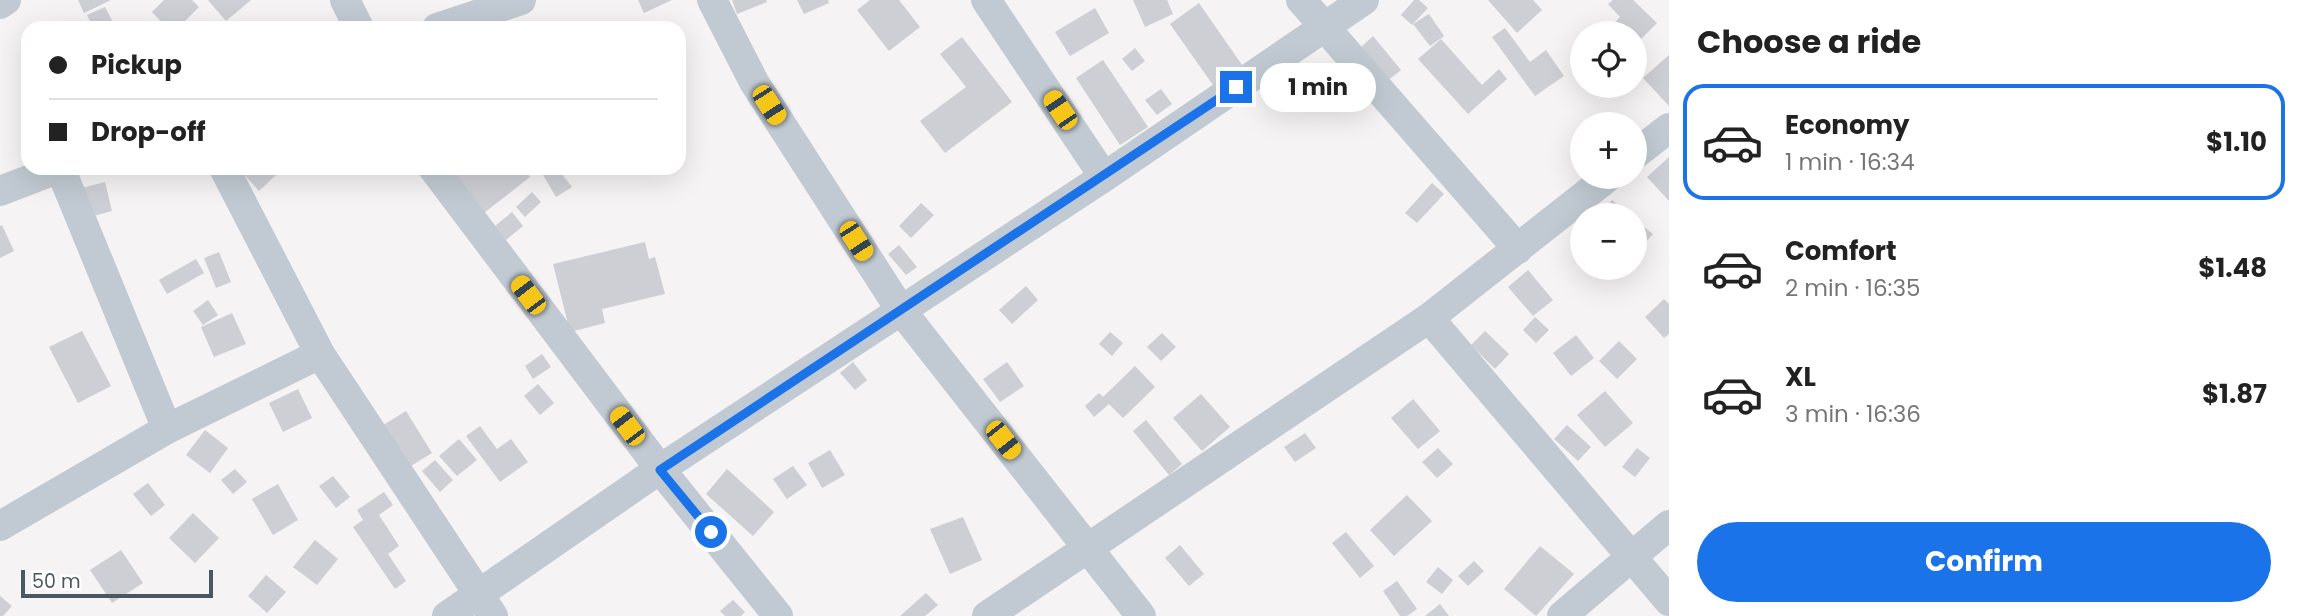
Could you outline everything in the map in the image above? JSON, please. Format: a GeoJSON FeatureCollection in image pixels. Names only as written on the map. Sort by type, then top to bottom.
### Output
{"type":"FeatureCollection","features":[{"type":"Feature","properties":{"kind":"street"},"geometry":{"type":"LineString","coordinates":[[0,4],[6,0]]}},
{"type":"Feature","properties":{"kind":"street"},"geometry":{"type":"LineString","coordinates":[[345,0],[356,21]]}},
{"type":"Feature","properties":{"kind":"street"},"geometry":{"type":"LineString","coordinates":[[458,21],[521,0]]}},
{"type":"Feature","properties":{"kind":"street"},"geometry":{"type":"LineString","coordinates":[[712,0],[754,82],[900,309],[1141,616]]}},
{"type":"Feature","properties":{"kind":"street"},"geometry":{"type":"LineString","coordinates":[[986,0],[1104,177]]}},
{"type":"Feature","properties":{"kind":"street"},"geometry":{"type":"LineString","coordinates":[[1301,0],[1518,249]]}},
{"type":"Feature","properties":{"kind":"street"},"geometry":{"type":"LineString","coordinates":[[447,616],[486,605],[660,470],[900,309],[1104,177],[1364,0]]}},
{"type":"Feature","properties":{"kind":"street"},"geometry":{"type":"LineString","coordinates":[[1647,145],[1669,128]]}},
{"type":"Feature","properties":{"kind":"street"},"geometry":{"type":"LineString","coordinates":[[3,185],[37,175]]}},
{"type":"Feature","properties":{"kind":"street"},"geometry":{"type":"LineString","coordinates":[[63,175],[167,429]]}},
{"type":"Feature","properties":{"kind":"street"},"geometry":{"type":"LineString","coordinates":[[228,175],[320,354],[486,605]]}},
{"type":"Feature","properties":{"kind":"street"},"geometry":{"type":"LineString","coordinates":[[438,175],[660,470],[778,616]]}},
{"type":"Feature","properties":{"kind":"street"},"geometry":{"type":"LineString","coordinates":[[987,616],[1429,318],[1593,189]]}},
{"type":"Feature","properties":{"kind":"street"},"geometry":{"type":"LineString","coordinates":[[1429,318],[1669,601]]}},
{"type":"Feature","properties":{"kind":"street"},"geometry":{"type":"LineString","coordinates":[[0,526],[167,429],[320,354]]}},
{"type":"Feature","properties":{"kind":"street"},"geometry":{"type":"LineString","coordinates":[[1562,616],[1669,524]]}},
{"type":"Feature","properties":{"kind":"building"},"geometry":{"type":"Polygon","coordinates":[[[78,0],[111,0],[84,13],[78,0]]]}},
{"type":"Feature","properties":{"kind":"building"},"geometry":{"type":"Polygon","coordinates":[[[164,0],[192,0],[199,7],[185,21],[160,21],[152,12],[164,0]]]}},
{"type":"Feature","properties":{"kind":"building"},"geometry":{"type":"Polygon","coordinates":[[[208,0],[251,0],[226,21],[208,0]]]}},
{"type":"Feature","properties":{"kind":"building"},"geometry":{"type":"Polygon","coordinates":[[[638,0],[672,0],[644,13],[638,0]]]}},
{"type":"Feature","properties":{"kind":"building"},"geometry":{"type":"Polygon","coordinates":[[[732,0],[766,0],[767,2],[737,14],[732,0]]]}},
{"type":"Feature","properties":{"kind":"building"},"geometry":{"type":"Polygon","coordinates":[[[797,0],[828,0],[829,3],[804,14],[797,0]]]}},
{"type":"Feature","properties":{"kind":"building"},"geometry":{"type":"Polygon","coordinates":[[[870,0],[899,0],[920,27],[889,51],[857,10],[870,0]]]}},
{"type":"Feature","properties":{"kind":"building"},"geometry":{"type":"Polygon","coordinates":[[[1133,0],[1167,0],[1173,14],[1145,27],[1133,0]]]}},
{"type":"Feature","properties":{"kind":"building"},"geometry":{"type":"Polygon","coordinates":[[[1414,0],[1419,0],[1428,8],[1412,25],[1401,15],[1414,0]]]}},
{"type":"Feature","properties":{"kind":"building"},"geometry":{"type":"Polygon","coordinates":[[[1488,0],[1533,0],[1542,10],[1517,33],[1488,0]]]}},
{"type":"Feature","properties":{"kind":"building"},"geometry":{"type":"Polygon","coordinates":[[[1613,0],[1633,0],[1657,23],[1647,33],[1647,21],[1616,21],[1620,17],[1608,4],[1613,0]]]}},
{"type":"Feature","properties":{"kind":"building"},"geometry":{"type":"Polygon","coordinates":[[[1199,3],[1242,65],[1213,85],[1170,24],[1199,3]]]}},
{"type":"Feature","properties":{"kind":"building"},"geometry":{"type":"Polygon","coordinates":[[[105,7],[112,21],[90,21],[87,15],[105,7]]]}},
{"type":"Feature","properties":{"kind":"building"},"geometry":{"type":"Polygon","coordinates":[[[1095,8],[1109,33],[1070,56],[1055,32],[1095,8]]]}},
{"type":"Feature","properties":{"kind":"building"},"geometry":{"type":"Polygon","coordinates":[[[1429,14],[1444,36],[1430,46],[1413,24],[1429,14]]]}},
{"type":"Feature","properties":{"kind":"building"},"geometry":{"type":"Polygon","coordinates":[[[1505,28],[1530,62],[1546,50],[1564,76],[1535,96],[1492,37],[1505,28]]]}},
{"type":"Feature","properties":{"kind":"building"},"geometry":{"type":"Polygon","coordinates":[[[1373,36],[1401,70],[1386,82],[1359,49],[1373,36]]]}},
{"type":"Feature","properties":{"kind":"building"},"geometry":{"type":"Polygon","coordinates":[[[962,37],[1012,102],[945,153],[920,121],[966,87],[940,54],[962,37]]]}},
{"type":"Feature","properties":{"kind":"building"},"geometry":{"type":"Polygon","coordinates":[[[1441,39],[1482,85],[1499,69],[1507,79],[1468,114],[1418,59],[1441,39]]]}},
{"type":"Feature","properties":{"kind":"building"},"geometry":{"type":"Polygon","coordinates":[[[1135,48],[1145,61],[1132,71],[1122,59],[1135,48]]]}},
{"type":"Feature","properties":{"kind":"building"},"geometry":{"type":"Polygon","coordinates":[[[1669,55],[1669,106],[1647,82],[1647,74],[1669,55]]]}},
{"type":"Feature","properties":{"kind":"building"},"geometry":{"type":"Polygon","coordinates":[[[1103,60],[1148,127],[1120,145],[1076,78],[1103,60]]]}},
{"type":"Feature","properties":{"kind":"building"},"geometry":{"type":"Polygon","coordinates":[[[1161,89],[1172,104],[1157,115],[1145,100],[1161,89]]]}},
{"type":"Feature","properties":{"kind":"building"},"geometry":{"type":"Polygon","coordinates":[[[1669,157],[1669,201],[1647,177],[1669,157]]]}},
{"type":"Feature","properties":{"kind":"building"},"geometry":{"type":"Polygon","coordinates":[[[245,175],[276,175],[259,191],[245,175]]]}},
{"type":"Feature","properties":{"kind":"building"},"geometry":{"type":"Polygon","coordinates":[[[454,175],[528,175],[530,177],[484,213],[454,175]]]}},
{"type":"Feature","properties":{"kind":"building"},"geometry":{"type":"Polygon","coordinates":[[[543,175],[563,175],[572,187],[556,197],[543,175]]]}},
{"type":"Feature","properties":{"kind":"building"},"geometry":{"type":"Polygon","coordinates":[[[105,182],[112,211],[90,217],[82,188],[105,182]]]}},
{"type":"Feature","properties":{"kind":"building"},"geometry":{"type":"Polygon","coordinates":[[[1432,183],[1444,194],[1417,223],[1405,213],[1432,183]]]}},
{"type":"Feature","properties":{"kind":"building"},"geometry":{"type":"Polygon","coordinates":[[[532,192],[541,202],[525,217],[516,207],[532,192]]]}},
{"type":"Feature","properties":{"kind":"building"},"geometry":{"type":"Polygon","coordinates":[[[921,203],[934,215],[911,238],[899,226],[921,203]]]}},
{"type":"Feature","properties":{"kind":"building"},"geometry":{"type":"Polygon","coordinates":[[[512,212],[523,226],[506,240],[495,226],[512,212]]]}},
{"type":"Feature","properties":{"kind":"building"},"geometry":{"type":"Polygon","coordinates":[[[2,225],[14,251],[0,258],[0,226],[2,225]]]}},
{"type":"Feature","properties":{"kind":"building"},"geometry":{"type":"Polygon","coordinates":[[[1647,229],[1653,234],[1647,241],[1647,229]]]}},
{"type":"Feature","properties":{"kind":"building"},"geometry":{"type":"Polygon","coordinates":[[[645,242],[649,259],[655,257],[665,294],[602,309],[605,323],[570,332],[553,264],[645,242]]]}},
{"type":"Feature","properties":{"kind":"building"},"geometry":{"type":"Polygon","coordinates":[[[899,245],[917,267],[906,275],[888,254],[899,245]]]}},
{"type":"Feature","properties":{"kind":"building"},"geometry":{"type":"Polygon","coordinates":[[[219,252],[231,282],[216,288],[204,258],[219,252]]]}},
{"type":"Feature","properties":{"kind":"building"},"geometry":{"type":"Polygon","coordinates":[[[196,259],[204,273],[167,294],[159,280],[196,259]]]}},
{"type":"Feature","properties":{"kind":"building"},"geometry":{"type":"Polygon","coordinates":[[[1528,270],[1553,300],[1533,316],[1508,287],[1528,270]]]}},
{"type":"Feature","properties":{"kind":"building"},"geometry":{"type":"Polygon","coordinates":[[[1026,286],[1038,300],[1012,324],[999,310],[1026,286]]]}},
{"type":"Feature","properties":{"kind":"building"},"geometry":{"type":"Polygon","coordinates":[[[1664,299],[1669,304],[1669,334],[1664,338],[1645,317],[1664,299]]]}},
{"type":"Feature","properties":{"kind":"building"},"geometry":{"type":"Polygon","coordinates":[[[208,300],[218,315],[203,325],[193,311],[208,300]]]}},
{"type":"Feature","properties":{"kind":"building"},"geometry":{"type":"Polygon","coordinates":[[[232,313],[246,344],[214,357],[201,327],[232,313]]]}},
{"type":"Feature","properties":{"kind":"building"},"geometry":{"type":"Polygon","coordinates":[[[1535,317],[1549,330],[1536,343],[1523,330],[1535,317]]]}},
{"type":"Feature","properties":{"kind":"building"},"geometry":{"type":"Polygon","coordinates":[[[82,331],[111,386],[78,403],[49,347],[82,331]]]}},
{"type":"Feature","properties":{"kind":"building"},"geometry":{"type":"Polygon","coordinates":[[[1485,331],[1509,354],[1495,369],[1471,345],[1485,331]]]}},
{"type":"Feature","properties":{"kind":"building"},"geometry":{"type":"Polygon","coordinates":[[[1110,332],[1123,343],[1112,356],[1099,344],[1110,332]]]}},
{"type":"Feature","properties":{"kind":"building"},"geometry":{"type":"Polygon","coordinates":[[[1162,333],[1176,347],[1161,361],[1147,347],[1162,333]]]}},
{"type":"Feature","properties":{"kind":"building"},"geometry":{"type":"Polygon","coordinates":[[[1576,335],[1594,358],[1571,376],[1553,353],[1576,335]]]}},
{"type":"Feature","properties":{"kind":"building"},"geometry":{"type":"Polygon","coordinates":[[[1619,341],[1637,359],[1617,379],[1599,361],[1619,341]]]}},
{"type":"Feature","properties":{"kind":"building"},"geometry":{"type":"Polygon","coordinates":[[[542,354],[551,367],[533,379],[525,366],[542,354]]]}},
{"type":"Feature","properties":{"kind":"building"},"geometry":{"type":"Polygon","coordinates":[[[853,362],[867,380],[855,390],[840,373],[853,362]]]}},
{"type":"Feature","properties":{"kind":"building"},"geometry":{"type":"Polygon","coordinates":[[[1007,362],[1024,386],[1000,402],[983,379],[1007,362]]]}},
{"type":"Feature","properties":{"kind":"building"},"geometry":{"type":"Polygon","coordinates":[[[1135,366],[1155,387],[1123,418],[1109,404],[1094,417],[1085,406],[1099,393],[1103,397],[1135,366]]]}},
{"type":"Feature","properties":{"kind":"building"},"geometry":{"type":"Polygon","coordinates":[[[538,384],[554,403],[540,415],[524,396],[538,384]]]}},
{"type":"Feature","properties":{"kind":"building"},"geometry":{"type":"Polygon","coordinates":[[[298,389],[312,418],[283,432],[269,403],[298,389]]]}},
{"type":"Feature","properties":{"kind":"building"},"geometry":{"type":"Polygon","coordinates":[[[1605,391],[1633,423],[1605,447],[1577,415],[1605,391]]]}},
{"type":"Feature","properties":{"kind":"building"},"geometry":{"type":"Polygon","coordinates":[[[1201,394],[1230,427],[1202,451],[1173,418],[1201,394]]]}},
{"type":"Feature","properties":{"kind":"building"},"geometry":{"type":"Polygon","coordinates":[[[1413,399],[1440,431],[1418,449],[1391,418],[1413,399]]]}},
{"type":"Feature","properties":{"kind":"building"},"geometry":{"type":"Polygon","coordinates":[[[406,411],[432,453],[406,469],[380,427],[406,411]]]}},
{"type":"Feature","properties":{"kind":"building"},"geometry":{"type":"Polygon","coordinates":[[[1146,420],[1182,464],[1169,475],[1133,431],[1146,420]]]}},
{"type":"Feature","properties":{"kind":"building"},"geometry":{"type":"Polygon","coordinates":[[[1567,425],[1591,447],[1578,461],[1554,439],[1567,425]]]}},
{"type":"Feature","properties":{"kind":"building"},"geometry":{"type":"Polygon","coordinates":[[[480,426],[497,449],[511,439],[528,462],[500,482],[466,436],[480,426]]]}},
{"type":"Feature","properties":{"kind":"building"},"geometry":{"type":"Polygon","coordinates":[[[205,430],[228,448],[210,473],[186,455],[205,430]]]}},
{"type":"Feature","properties":{"kind":"building"},"geometry":{"type":"Polygon","coordinates":[[[1305,433],[1316,448],[1295,462],[1284,447],[1305,433]]]}},
{"type":"Feature","properties":{"kind":"building"},"geometry":{"type":"Polygon","coordinates":[[[459,439],[477,460],[457,476],[439,456],[459,439]]]}},
{"type":"Feature","properties":{"kind":"building"},"geometry":{"type":"Polygon","coordinates":[[[1438,448],[1453,464],[1437,478],[1422,462],[1438,448]]]}},
{"type":"Feature","properties":{"kind":"building"},"geometry":{"type":"Polygon","coordinates":[[[1637,448],[1650,458],[1635,477],[1622,467],[1637,448]]]}},
{"type":"Feature","properties":{"kind":"building"},"geometry":{"type":"Polygon","coordinates":[[[830,450],[845,475],[822,488],[808,463],[830,450]]]}},
{"type":"Feature","properties":{"kind":"building"},"geometry":{"type":"Polygon","coordinates":[[[435,460],[453,480],[440,492],[422,471],[435,460]]]}},
{"type":"Feature","properties":{"kind":"building"},"geometry":{"type":"Polygon","coordinates":[[[793,466],[807,485],[787,499],[773,479],[793,466]]]}},
{"type":"Feature","properties":{"kind":"building"},"geometry":{"type":"Polygon","coordinates":[[[235,469],[247,482],[233,494],[221,480],[235,469]]]}},
{"type":"Feature","properties":{"kind":"building"},"geometry":{"type":"Polygon","coordinates":[[[727,469],[774,512],[753,536],[706,494],[727,469]]]}},
{"type":"Feature","properties":{"kind":"building"},"geometry":{"type":"Polygon","coordinates":[[[333,476],[350,497],[336,508],[319,486],[333,476]]]}},
{"type":"Feature","properties":{"kind":"building"},"geometry":{"type":"Polygon","coordinates":[[[148,483],[165,505],[151,516],[133,494],[148,483]]]}},
{"type":"Feature","properties":{"kind":"building"},"geometry":{"type":"Polygon","coordinates":[[[278,484],[298,520],[273,535],[252,499],[278,484]]]}},
{"type":"Feature","properties":{"kind":"building"},"geometry":{"type":"Polygon","coordinates":[[[384,492],[393,505],[379,515],[399,546],[388,554],[406,581],[395,589],[353,527],[363,520],[357,510],[384,492]]]}},
{"type":"Feature","properties":{"kind":"building"},"geometry":{"type":"Polygon","coordinates":[[[1407,495],[1432,521],[1394,556],[1370,530],[1407,495]]]}},
{"type":"Feature","properties":{"kind":"building"},"geometry":{"type":"Polygon","coordinates":[[[193,513],[219,538],[195,563],[169,538],[193,513]]]}},
{"type":"Feature","properties":{"kind":"building"},"geometry":{"type":"Polygon","coordinates":[[[963,517],[982,560],[950,574],[930,529],[963,517]]]}},
{"type":"Feature","properties":{"kind":"building"},"geometry":{"type":"Polygon","coordinates":[[[1346,532],[1374,566],[1360,578],[1332,543],[1346,532]]]}},
{"type":"Feature","properties":{"kind":"building"},"geometry":{"type":"Polygon","coordinates":[[[315,540],[338,559],[317,585],[293,567],[315,540]]]}},
{"type":"Feature","properties":{"kind":"building"},"geometry":{"type":"Polygon","coordinates":[[[1180,545],[1204,574],[1189,586],[1165,558],[1180,545]]]}},
{"type":"Feature","properties":{"kind":"building"},"geometry":{"type":"Polygon","coordinates":[[[1540,546],[1574,574],[1536,616],[1504,589],[1540,546]]]}},
{"type":"Feature","properties":{"kind":"building"},"geometry":{"type":"Polygon","coordinates":[[[121,550],[143,583],[112,603],[90,570],[121,550]]]}},
{"type":"Feature","properties":{"kind":"building"},"geometry":{"type":"Polygon","coordinates":[[[1474,561],[1484,571],[1468,586],[1458,576],[1474,561]]]}},
{"type":"Feature","properties":{"kind":"building"},"geometry":{"type":"Polygon","coordinates":[[[1438,567],[1453,580],[1442,594],[1426,582],[1438,567]]]}},
{"type":"Feature","properties":{"kind":"building"},"geometry":{"type":"Polygon","coordinates":[[[266,575],[286,592],[267,613],[248,596],[266,575]]]}},
{"type":"Feature","properties":{"kind":"building"},"geometry":{"type":"Polygon","coordinates":[[[1397,581],[1417,609],[1407,616],[1400,616],[1383,591],[1397,581]]]}},
{"type":"Feature","properties":{"kind":"building"},"geometry":{"type":"Polygon","coordinates":[[[926,593],[938,605],[925,616],[900,616],[926,593]]]}},
{"type":"Feature","properties":{"kind":"building"},"geometry":{"type":"Polygon","coordinates":[[[0,596],[12,606],[3,616],[0,616],[0,596]]]}},
{"type":"Feature","properties":{"kind":"building"},"geometry":{"type":"Polygon","coordinates":[[[733,600],[745,612],[741,616],[725,616],[720,611],[733,600]]]}},
{"type":"Feature","properties":{"kind":"building"},"geometry":{"type":"Polygon","coordinates":[[[1440,604],[1449,616],[1425,616],[1440,604]]]}},
{"type":"Feature","properties":{"kind":"route"},"geometry":{"type":"LineString","coordinates":[[711,532],[660,470],[1236,87]]}}]}
